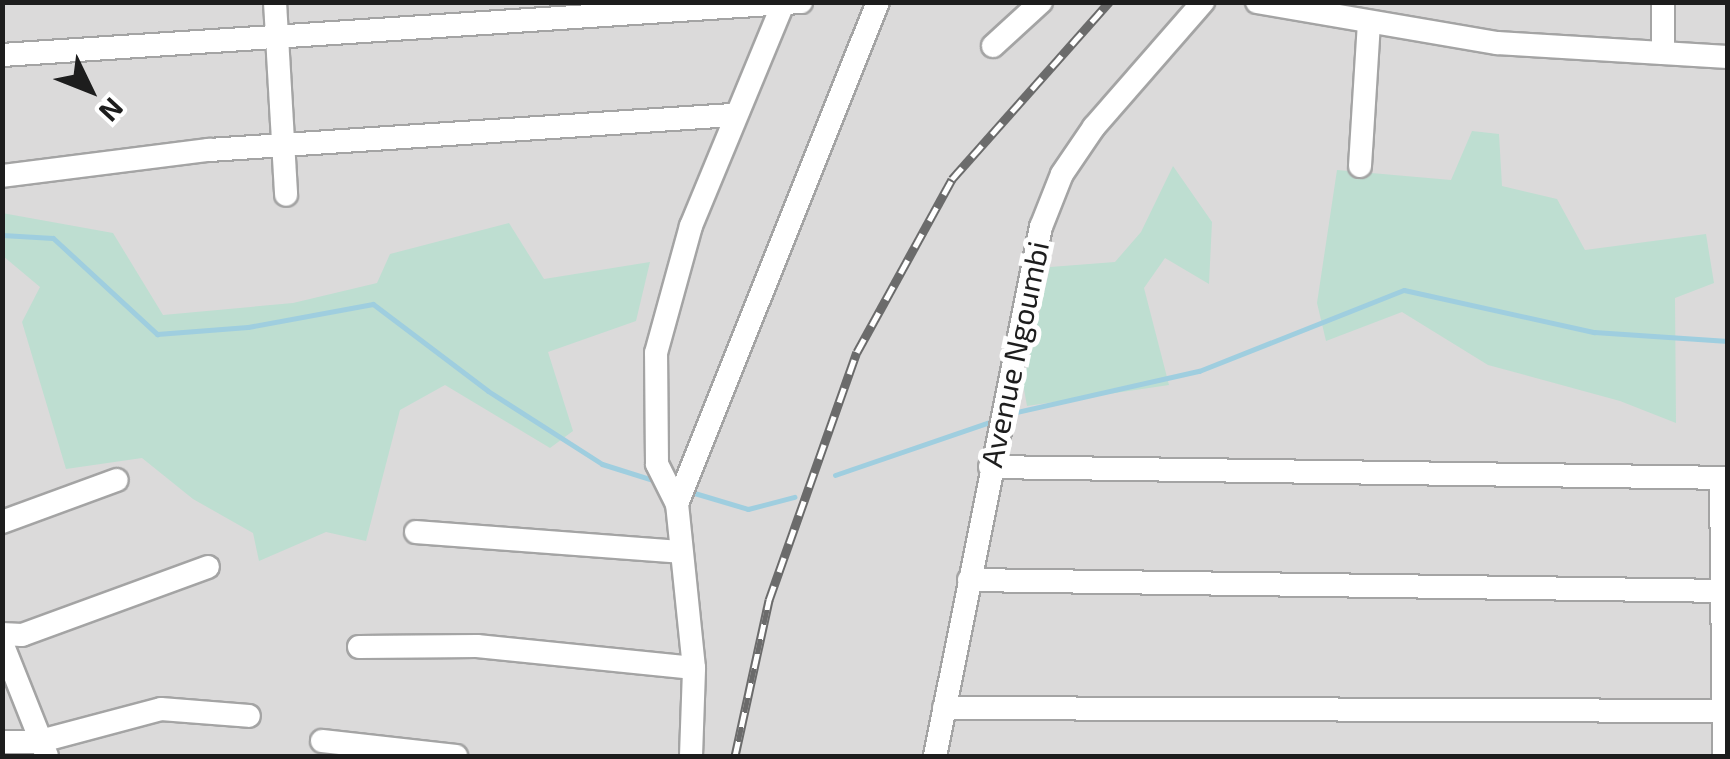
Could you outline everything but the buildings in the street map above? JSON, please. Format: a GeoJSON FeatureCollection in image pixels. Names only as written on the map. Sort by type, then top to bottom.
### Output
{"type":"FeatureCollection","features":[{"type":"Feature","properties":{"kind":"street"},"geometry":{"type":"LineString","coordinates":[[275,2],[286,195]]}},
{"type":"Feature","properties":{"kind":"street"},"geometry":{"type":"LineString","coordinates":[[677,504],[878,2]]}},
{"type":"Feature","properties":{"kind":"street"},"geometry":{"type":"LineString","coordinates":[[993,46],[1041,2]]}},
{"type":"Feature","properties":{"kind":"street","name":"Avenue Ngoumbi"},"geometry":{"type":"LineString","coordinates":[[935,756],[1041,226],[1062,174],[1164,40],[1204,2]]}},
{"type":"Feature","properties":{"kind":"street"},"geometry":{"type":"LineString","coordinates":[[1257,2],[1497,43],[1728,57]]}},
{"type":"Feature","properties":{"kind":"street"},"geometry":{"type":"LineString","coordinates":[[1663,2],[1663,54]]}},
{"type":"Feature","properties":{"kind":"street"},"geometry":{"type":"LineString","coordinates":[[2,55],[610,7],[792,3],[732,116],[690,226],[656,353],[658,464],[677,504],[694,668],[691,756]]}},
{"type":"Feature","properties":{"kind":"street"},"geometry":{"type":"LineString","coordinates":[[1360,166],[1368,24]]}},
{"type":"Feature","properties":{"kind":"street"},"geometry":{"type":"LineString","coordinates":[[2,176],[283,146],[732,116]]}},
{"type":"Feature","properties":{"kind":"street"},"geometry":{"type":"LineString","coordinates":[[990,468],[1724,478],[1724,756]]}},
{"type":"Feature","properties":{"kind":"street"},"geometry":{"type":"LineString","coordinates":[[2,522],[116,480]]}},
{"type":"Feature","properties":{"kind":"street"},"geometry":{"type":"LineString","coordinates":[[416,532],[679,552]]}},
{"type":"Feature","properties":{"kind":"street"},"geometry":{"type":"LineString","coordinates":[[2,634],[22,635],[208,567]]}},
{"type":"Feature","properties":{"kind":"street"},"geometry":{"type":"LineString","coordinates":[[969,580],[1725,591]]}},
{"type":"Feature","properties":{"kind":"street"},"geometry":{"type":"LineString","coordinates":[[2,643],[42,749]]}},
{"type":"Feature","properties":{"kind":"street"},"geometry":{"type":"LineString","coordinates":[[360,647],[477,646],[694,668]]}},
{"type":"Feature","properties":{"kind":"street"},"geometry":{"type":"LineString","coordinates":[[944,708],[1725,711]]}},
{"type":"Feature","properties":{"kind":"street"},"geometry":{"type":"LineString","coordinates":[[2,742],[42,749],[162,709],[250,716]]}},
{"type":"Feature","properties":{"kind":"street"},"geometry":{"type":"LineString","coordinates":[[322,741],[456,756]]}},
{"type":"Feature","properties":{"kind":"shaded area"},"geometry":{"type":"Polygon","coordinates":[[[3,3],[1727,3],[1727,756],[3,756],[3,3]]]}},
{"type":"Feature","properties":{"kind":"green space"},"geometry":{"type":"Polygon","coordinates":[[[1472,131],[1499,134],[1502,186],[1557,199],[1585,250],[1706,234],[1714,283],[1675,298],[1676,423],[1620,401],[1488,365],[1402,312],[1326,341],[1317,303],[1337,170],[1451,180],[1472,131]]]}},
{"type":"Feature","properties":{"kind":"green space"},"geometry":{"type":"Polygon","coordinates":[[[1173,166],[1212,222],[1209,284],[1165,258],[1144,288],[1169,385],[1027,406],[1023,384],[1050,267],[1115,262],[1141,232],[1173,166]]]}},
{"type":"Feature","properties":{"kind":"green space"},"geometry":{"type":"Polygon","coordinates":[[[2,213],[113,233],[163,315],[293,303],[377,283],[390,254],[509,223],[544,279],[650,262],[636,321],[548,352],[573,431],[550,448],[445,385],[400,410],[366,541],[326,532],[259,561],[253,533],[193,499],[142,458],[66,469],[22,322],[40,287],[3,256],[2,213]]]}},
{"type":"Feature","properties":{"kind":"waterway"},"geometry":{"type":"LineString","coordinates":[[2,235],[53,238],[157,334],[248,327],[373,304],[488,391],[602,464],[656,481]]}},
{"type":"Feature","properties":{"kind":"waterway"},"geometry":{"type":"LineString","coordinates":[[1012,413],[1199,371],[1404,290],[1594,332],[1728,341]]}},
{"type":"Feature","properties":{"kind":"waterway"},"geometry":{"type":"LineString","coordinates":[[835,475],[993,421]]}},
{"type":"Feature","properties":{"kind":"waterway"},"geometry":{"type":"LineString","coordinates":[[691,492],[748,509],[794,497]]}},
{"type":"Feature","properties":{"kind":"railway"},"geometry":{"type":"LineString","coordinates":[[735,756],[769,600],[857,352],[952,179],[1109,2]]}}]}
